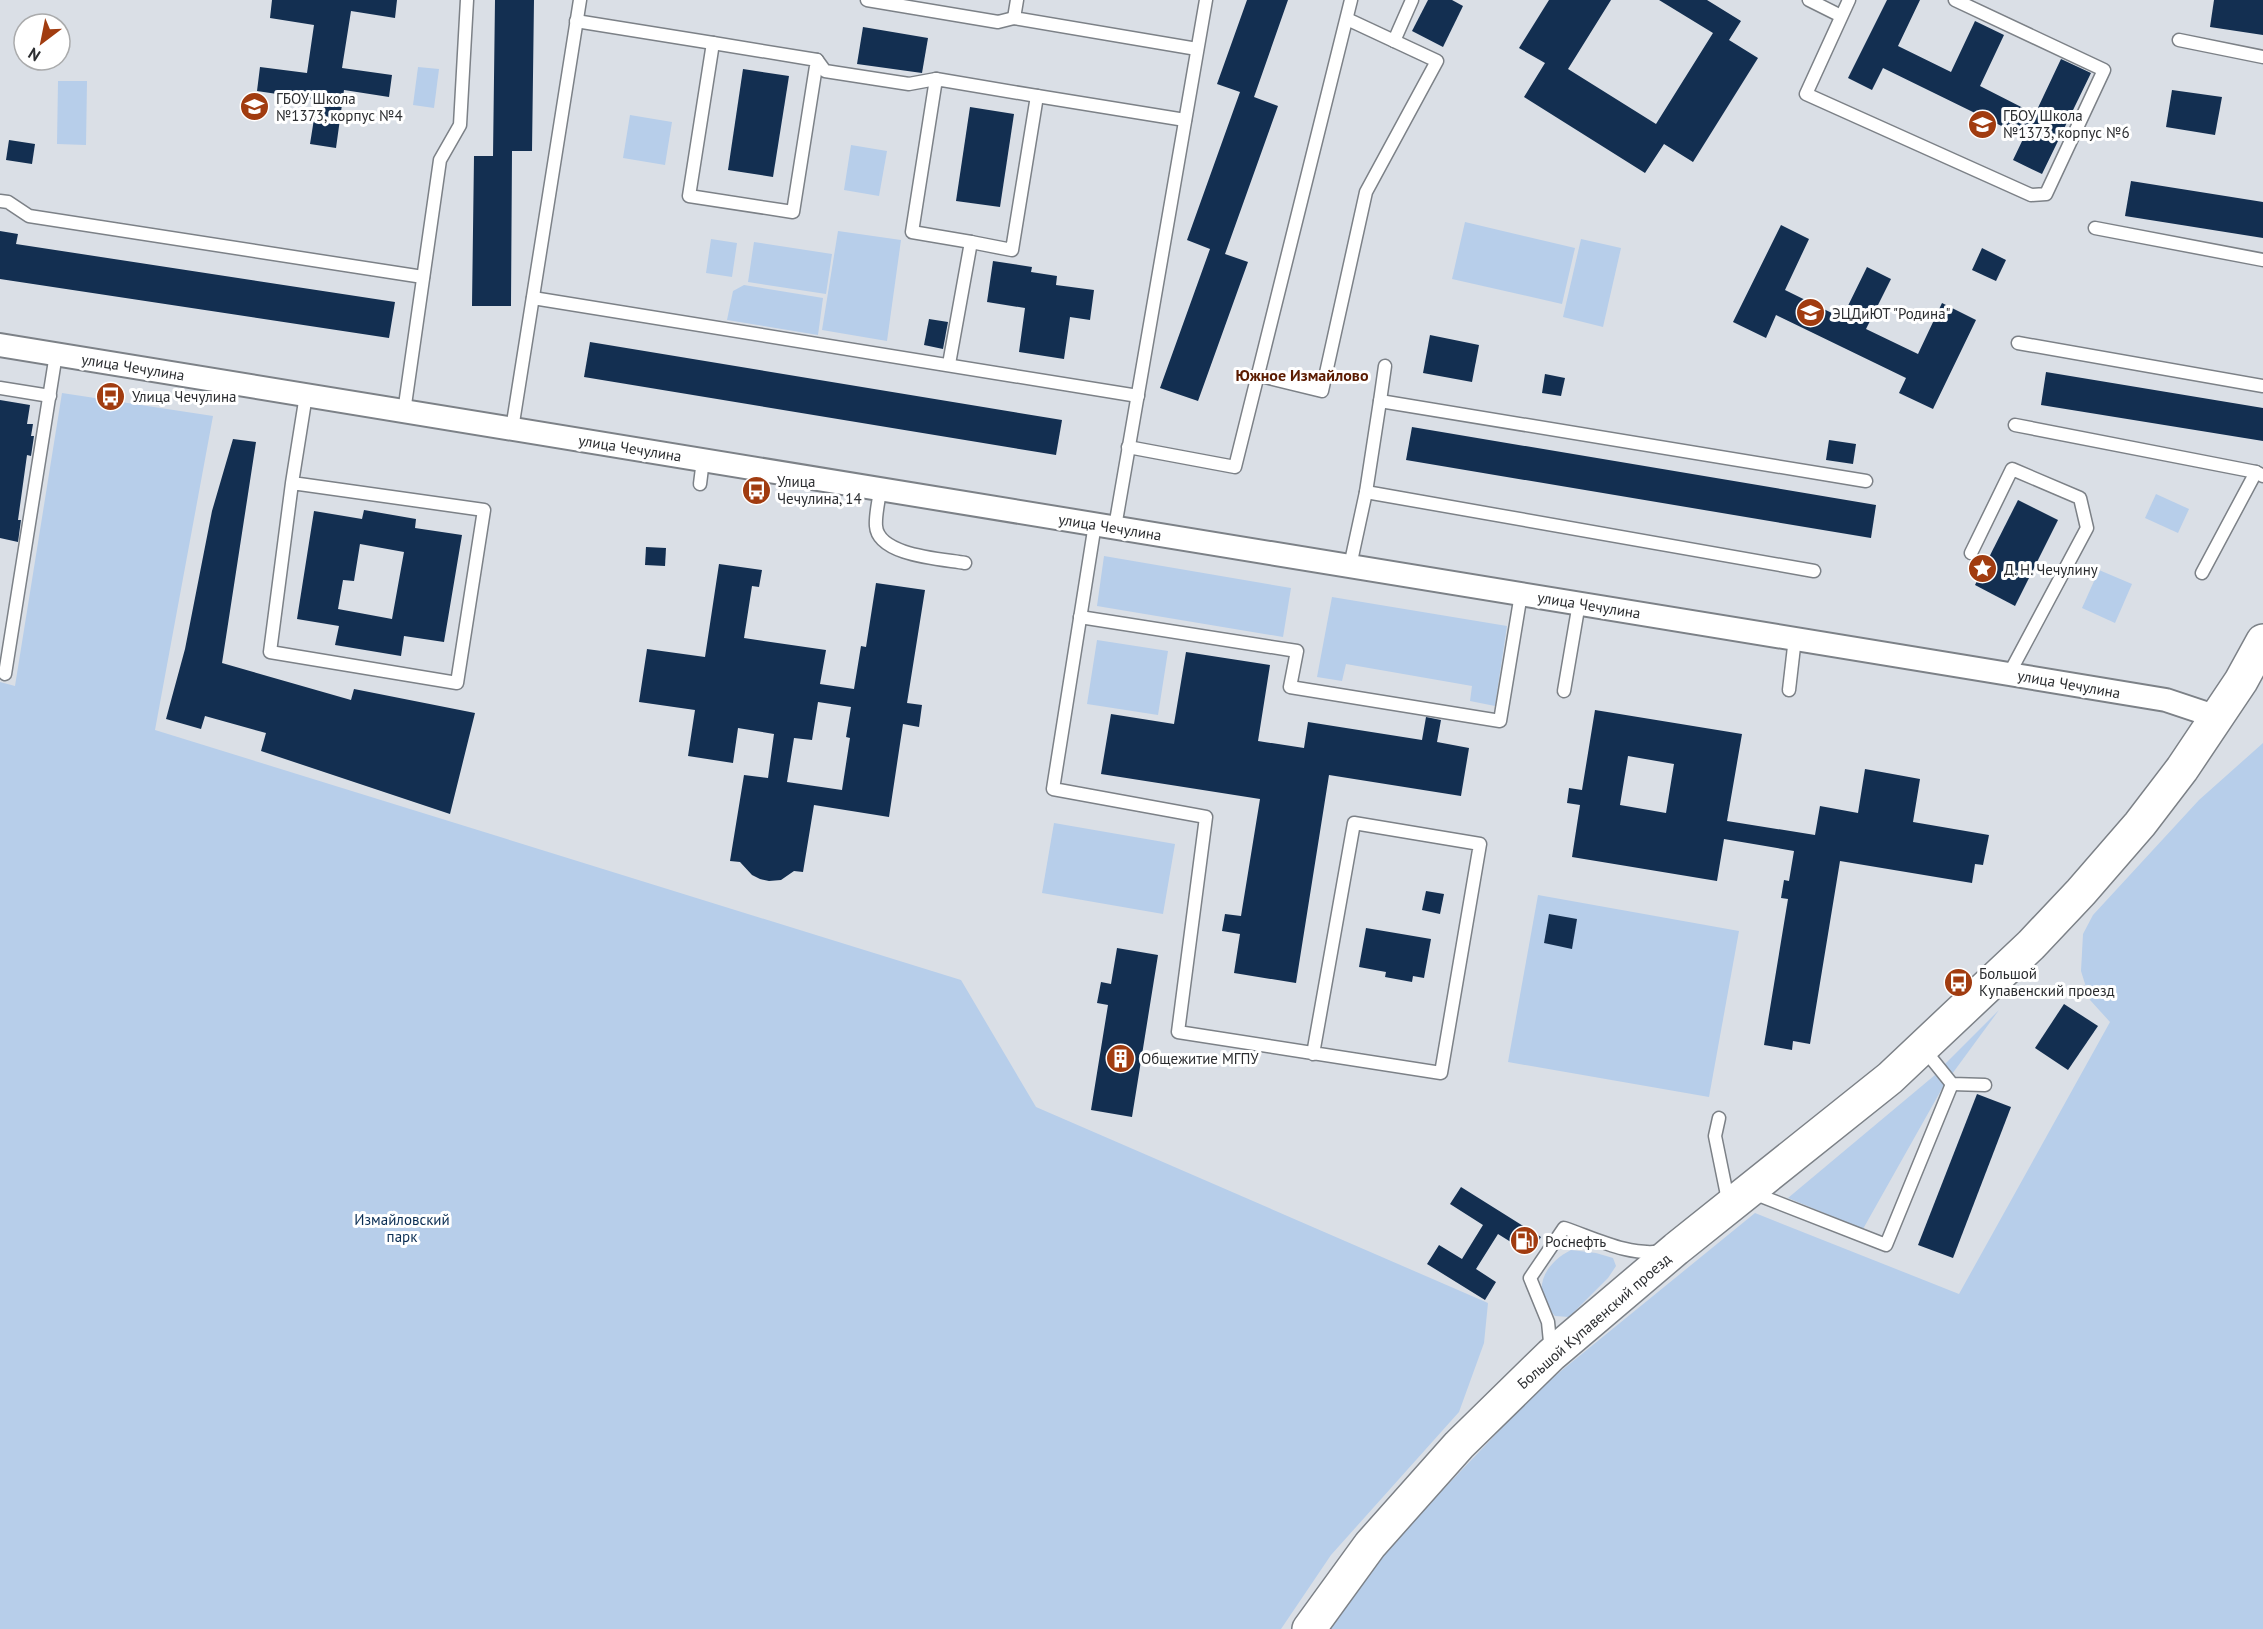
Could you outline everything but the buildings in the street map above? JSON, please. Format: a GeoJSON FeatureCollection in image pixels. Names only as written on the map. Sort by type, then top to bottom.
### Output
{"type":"FeatureCollection","features":[{"type":"Feature","properties":{"kind":"main road","name":"Большой Купавенский проезд"},"geometry":{"type":"LineString","coordinates":[[1309,1629],[1370,1545],[1459,1445],[1551,1355],[1740,1196],[1890,1078],[2023,953],[2081,892],[2140,824],[2182,769],[2217,717],[2263,641]]}},
{"type":"Feature","properties":{"kind":"street","name":"улица Чечулина"},"geometry":{"type":"LineString","coordinates":[[0,345],[2166,700],[2217,717]]}},
{"type":"Feature","properties":{"kind":"lane"},"geometry":{"type":"LineString","coordinates":[[404,411],[440,160],[460,125],[467,0]]}},
{"type":"Feature","properties":{"kind":"lane"},"geometry":{"type":"LineString","coordinates":[[512,429],[580,0]]}},
{"type":"Feature","properties":{"kind":"lane"},"geometry":{"type":"LineString","coordinates":[[867,0],[998,22],[1014,18],[1197,49]]}},
{"type":"Feature","properties":{"kind":"lane"},"geometry":{"type":"LineString","coordinates":[[1014,18],[1017,0]]}},
{"type":"Feature","properties":{"kind":"lane"},"geometry":{"type":"LineString","coordinates":[[1206,0],[1138,396],[1128,447],[1080,617],[1053,789],[1206,818],[1178,1032],[1313,1054],[1441,1073],[1480,844],[1354,823],[1313,1054]]}},
{"type":"Feature","properties":{"kind":"lane"},"geometry":{"type":"LineString","coordinates":[[1128,447],[1235,467],[1351,0]]}},
{"type":"Feature","properties":{"kind":"lane"},"geometry":{"type":"LineString","coordinates":[[1394,41],[1412,0]]}},
{"type":"Feature","properties":{"kind":"lane"},"geometry":{"type":"LineString","coordinates":[[1809,0],[1841,16]]}},
{"type":"Feature","properties":{"kind":"lane"},"geometry":{"type":"LineString","coordinates":[[1849,0],[1806,94],[2031,195],[2046,194],[2104,70],[1954,0]]}},
{"type":"Feature","properties":{"kind":"lane"},"geometry":{"type":"LineString","coordinates":[[1257,375],[1322,391],[1366,192],[1437,61],[1347,19]]}},
{"type":"Feature","properties":{"kind":"lane"},"geometry":{"type":"LineString","coordinates":[[576,21],[817,60],[825,70],[898,83],[909,84],[936,80],[1185,120]]}},
{"type":"Feature","properties":{"kind":"lane"},"geometry":{"type":"LineString","coordinates":[[2179,40],[2263,57]]}},
{"type":"Feature","properties":{"kind":"lane"},"geometry":{"type":"LineString","coordinates":[[713,43],[688,196],[793,212],[817,60]]}},
{"type":"Feature","properties":{"kind":"lane"},"geometry":{"type":"LineString","coordinates":[[936,80],[912,232],[1012,250],[1037,96]]}},
{"type":"Feature","properties":{"kind":"lane"},"geometry":{"type":"LineString","coordinates":[[0,201],[8,202],[29,216],[423,277]]}},
{"type":"Feature","properties":{"kind":"lane"},"geometry":{"type":"LineString","coordinates":[[2095,228],[2263,260]]}},
{"type":"Feature","properties":{"kind":"lane"},"geometry":{"type":"LineString","coordinates":[[949,363],[971,242]]}},
{"type":"Feature","properties":{"kind":"lane"},"geometry":{"type":"LineString","coordinates":[[532,298],[949,363],[1138,396]]}},
{"type":"Feature","properties":{"kind":"lane"},"geometry":{"type":"LineString","coordinates":[[2018,343],[2263,387]]}},
{"type":"Feature","properties":{"kind":"lane"},"geometry":{"type":"LineString","coordinates":[[5,674],[6,634],[56,354]]}},
{"type":"Feature","properties":{"kind":"lane"},"geometry":{"type":"LineString","coordinates":[[1350,566],[1366,492],[1385,366]]}},
{"type":"Feature","properties":{"kind":"lane"},"geometry":{"type":"LineString","coordinates":[[0,388],[50,396]]}},
{"type":"Feature","properties":{"kind":"lane"},"geometry":{"type":"LineString","coordinates":[[292,483],[484,510],[457,683],[270,652],[292,483],[306,395]]}},
{"type":"Feature","properties":{"kind":"lane"},"geometry":{"type":"LineString","coordinates":[[1380,401],[1866,482]]}},
{"type":"Feature","properties":{"kind":"lane"},"geometry":{"type":"LineString","coordinates":[[2015,425],[2259,474],[2202,573]]}},
{"type":"Feature","properties":{"kind":"lane"},"geometry":{"type":"LineString","coordinates":[[700,484],[703,460]]}},
{"type":"Feature","properties":{"kind":"lane"},"geometry":{"type":"LineString","coordinates":[[1971,553],[2012,469],[2080,498],[2086,528],[2009,674]]}},
{"type":"Feature","properties":{"kind":"lane"},"geometry":{"type":"LineString","coordinates":[[880,489],[876,527],[879,538],[892,548],[905,552],[965,563]]}},
{"type":"Feature","properties":{"kind":"lane"},"geometry":{"type":"LineString","coordinates":[[1366,492],[1814,571]]}},
{"type":"Feature","properties":{"kind":"lane"},"geometry":{"type":"LineString","coordinates":[[1080,617],[1297,651],[1290,687],[1500,721],[1521,594]]}},
{"type":"Feature","properties":{"kind":"lane"},"geometry":{"type":"LineString","coordinates":[[1564,691],[1579,603]]}},
{"type":"Feature","properties":{"kind":"lane"},"geometry":{"type":"LineString","coordinates":[[1789,690],[1795,638]]}},
{"type":"Feature","properties":{"kind":"lane"},"geometry":{"type":"LineString","coordinates":[[1923,1047],[1952,1084]]}},
{"type":"Feature","properties":{"kind":"lane"},"geometry":{"type":"LineString","coordinates":[[1952,1084],[1985,1085]]}},
{"type":"Feature","properties":{"kind":"lane"},"geometry":{"type":"LineString","coordinates":[[1719,1118],[1715,1136],[1727,1195],[1740,1196],[1886,1245],[1952,1084]]}},
{"type":"Feature","properties":{"kind":"lane"},"geometry":{"type":"LineString","coordinates":[[1551,1355],[1548,1322],[1530,1278],[1564,1228],[1628,1250],[1653,1253],[1676,1249]]}},
{"type":"Feature","properties":{"kind":"green space"},"geometry":{"type":"Polygon","coordinates":[[[418,67],[439,69],[434,108],[413,105],[418,67]]]}},
{"type":"Feature","properties":{"kind":"green space"},"geometry":{"type":"Polygon","coordinates":[[[58,81],[87,81],[86,145],[57,144],[58,81]]]}},
{"type":"Feature","properties":{"kind":"green space"},"geometry":{"type":"Polygon","coordinates":[[[630,115],[672,122],[665,165],[623,158],[630,115]]]}},
{"type":"Feature","properties":{"kind":"green space"},"geometry":{"type":"Polygon","coordinates":[[[851,145],[887,151],[879,196],[844,190],[851,145]]]}},
{"type":"Feature","properties":{"kind":"green space"},"geometry":{"type":"Polygon","coordinates":[[[1465,222],[1575,248],[1562,304],[1452,279],[1465,222]]]}},
{"type":"Feature","properties":{"kind":"green space"},"geometry":{"type":"Polygon","coordinates":[[[838,231],[901,240],[887,341],[822,330],[838,231]]]}},
{"type":"Feature","properties":{"kind":"green space"},"geometry":{"type":"Polygon","coordinates":[[[711,239],[737,243],[732,277],[706,273],[711,239]]]}},
{"type":"Feature","properties":{"kind":"green space"},"geometry":{"type":"Polygon","coordinates":[[[1581,239],[1621,248],[1603,327],[1563,317],[1581,239]]]}},
{"type":"Feature","properties":{"kind":"green space"},"geometry":{"type":"Polygon","coordinates":[[[754,242],[832,254],[826,294],[748,282],[754,242]]]}},
{"type":"Feature","properties":{"kind":"green space"},"geometry":{"type":"Polygon","coordinates":[[[744,285],[823,298],[818,335],[727,320],[733,291],[744,285]]]}},
{"type":"Feature","properties":{"kind":"green space","name":"Измайловский парк"},"geometry":{"type":"Polygon","coordinates":[[[62,393],[213,416],[155,730],[961,980],[1036,1107],[1488,1303],[1484,1343],[1459,1412],[1331,1555],[1281,1629],[0,1629],[0,682],[15,686],[62,393]]]}},
{"type":"Feature","properties":{"kind":"green space"},"geometry":{"type":"Polygon","coordinates":[[[2156,494],[2189,509],[2178,533],[2145,518],[2156,494]]]}},
{"type":"Feature","properties":{"kind":"green space"},"geometry":{"type":"Polygon","coordinates":[[[1104,556],[1291,588],[1283,637],[1097,606],[1104,556]]]}},
{"type":"Feature","properties":{"kind":"green space"},"geometry":{"type":"Polygon","coordinates":[[[2099,570],[2132,584],[2115,623],[2082,608],[2099,570]]]}},
{"type":"Feature","properties":{"kind":"green space"},"geometry":{"type":"Polygon","coordinates":[[[1332,597],[1507,626],[1495,706],[1470,701],[1472,686],[1346,664],[1342,681],[1317,677],[1332,597]]]}},
{"type":"Feature","properties":{"kind":"green space"},"geometry":{"type":"Polygon","coordinates":[[[1097,640],[1168,651],[1158,715],[1087,704],[1097,640]]]}},
{"type":"Feature","properties":{"kind":"green space"},"geometry":{"type":"Polygon","coordinates":[[[2263,743],[2263,1629],[1329,1629],[1394,1541],[1540,1388],[1755,1213],[1959,1294],[2110,1022],[2090,1000],[2081,971],[2083,934],[2093,915],[2199,800],[2263,743]]]}},
{"type":"Feature","properties":{"kind":"green space"},"geometry":{"type":"Polygon","coordinates":[[[1054,823],[1175,844],[1163,914],[1042,893],[1054,823]]]}},
{"type":"Feature","properties":{"kind":"green space"},"geometry":{"type":"Polygon","coordinates":[[[1538,895],[1739,931],[1709,1097],[1508,1062],[1538,895]]]}},
{"type":"Feature","properties":{"kind":"green space"},"geometry":{"type":"Polygon","coordinates":[[[1999,1010],[1952,1074],[1944,1065],[1999,1010]]]}},
{"type":"Feature","properties":{"kind":"green space"},"geometry":{"type":"Polygon","coordinates":[[[1935,1075],[1944,1085],[1863,1229],[1788,1198],[1935,1075]]]}},
{"type":"Feature","properties":{"kind":"green space"},"geometry":{"type":"Polygon","coordinates":[[[1571,1250],[1613,1258],[1616,1266],[1608,1278],[1569,1317],[1555,1316],[1543,1298],[1543,1279],[1553,1263],[1571,1250]]]}},
{"type":"Feature","properties":{"kind":"place","name":"ГБОУ Школа №1373, корпус №4"},"geometry":{"type":"Point","coordinates":[255,107]}},
{"type":"Feature","properties":{"kind":"place","name":"ГБОУ Школа №1373, корпус №6"},"geometry":{"type":"Point","coordinates":[1982,124]}},
{"type":"Feature","properties":{"kind":"place","name":"ЭЦДиЮТ \"Родина\""},"geometry":{"type":"Point","coordinates":[1811,313]}},
{"type":"Feature","properties":{"kind":"place","name":"Улица Чечулина"},"geometry":{"type":"Point","coordinates":[111,396]}},
{"type":"Feature","properties":{"kind":"place","name":"Улица Чечулина, 14"},"geometry":{"type":"Point","coordinates":[756,490]}},
{"type":"Feature","properties":{"kind":"place","name":"Д. Н. Чечулину"},"geometry":{"type":"Point","coordinates":[1983,569]}},
{"type":"Feature","properties":{"kind":"place","name":"Большой Купавенский проезд"},"geometry":{"type":"Point","coordinates":[1958,982]}},
{"type":"Feature","properties":{"kind":"place","name":"Общежитие МГПУ"},"geometry":{"type":"Point","coordinates":[1120,1058]}},
{"type":"Feature","properties":{"kind":"place","name":"Роснефть"},"geometry":{"type":"Point","coordinates":[1524,1241]}},
{"type":"Feature","properties":{"kind":"district","name":"Южное Измайлово"},"geometry":{"type":"Point","coordinates":[1302,375]}}]}
